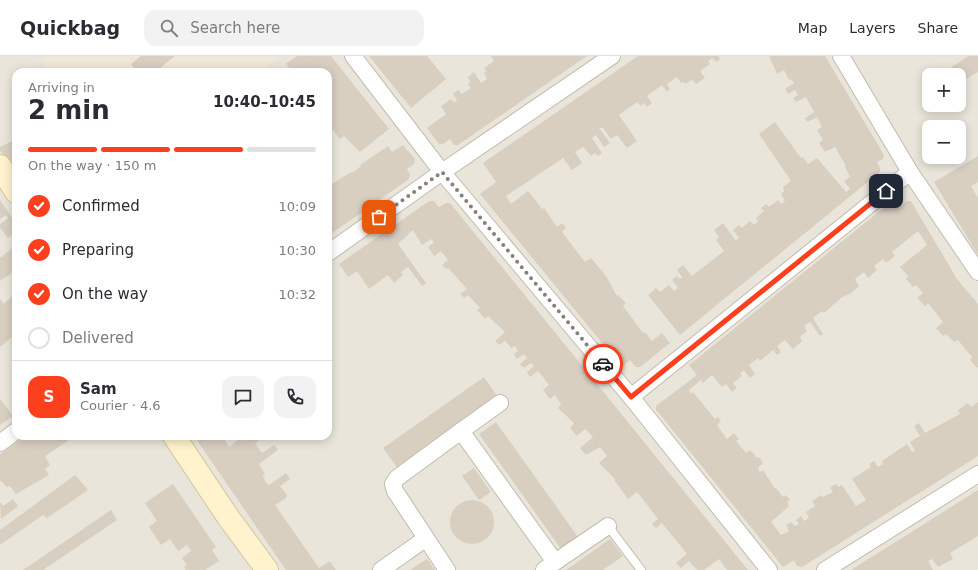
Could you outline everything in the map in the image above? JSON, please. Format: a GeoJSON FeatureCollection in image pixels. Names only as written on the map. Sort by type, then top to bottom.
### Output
{"type":"FeatureCollection","features":[{"type":"Feature","properties":{"kind":"street"},"geometry":{"type":"LineString","coordinates":[[353,56],[442,172],[631,397],[769,570]]}},
{"type":"Feature","properties":{"kind":"street"},"geometry":{"type":"LineString","coordinates":[[332,250],[442,172],[612,56]]}},
{"type":"Feature","properties":{"kind":"street"},"geometry":{"type":"LineString","coordinates":[[841,56],[910,172],[978,272]]}},
{"type":"Feature","properties":{"kind":"street"},"geometry":{"type":"LineString","coordinates":[[0,166],[12,186]]}},
{"type":"Feature","properties":{"kind":"street"},"geometry":{"type":"LineString","coordinates":[[631,397],[910,172]]}},
{"type":"Feature","properties":{"kind":"street"},"geometry":{"type":"LineString","coordinates":[[447,570],[425,539],[395,491],[394,481],[500,403]]}},
{"type":"Feature","properties":{"kind":"street"},"geometry":{"type":"LineString","coordinates":[[461,431],[549,566],[608,526]]}},
{"type":"Feature","properties":{"kind":"street"},"geometry":{"type":"LineString","coordinates":[[0,443],[12,434]]}},
{"type":"Feature","properties":{"kind":"street"},"geometry":{"type":"LineString","coordinates":[[177,440],[228,517],[267,570]]}},
{"type":"Feature","properties":{"kind":"street"},"geometry":{"type":"LineString","coordinates":[[825,570],[978,474]]}},
{"type":"Feature","properties":{"kind":"street"},"geometry":{"type":"LineString","coordinates":[[380,570],[425,539]]}},
{"type":"Feature","properties":{"kind":"lane"},"geometry":{"type":"LineString","coordinates":[[608,526],[641,570]]}},
{"type":"Feature","properties":{"kind":"shaded area"},"geometry":{"type":"Polygon","coordinates":[[[0,56],[978,56],[978,570],[0,570],[0,56]]]}},
{"type":"Feature","properties":{"kind":"shaded area"},"geometry":{"type":"Polygon","coordinates":[[[40,56],[280,56],[265,68],[46,68],[40,56]]]}},
{"type":"Feature","properties":{"kind":"building"},"geometry":{"type":"Polygon","coordinates":[[[141,56],[175,56],[160,68],[134,68],[131,64],[141,56]]]}},
{"type":"Feature","properties":{"kind":"building"},"geometry":{"type":"Polygon","coordinates":[[[297,56],[331,56],[389,129],[360,152],[344,136],[340,139],[332,129],[332,68],[290,68],[286,64],[297,56]]]}},
{"type":"Feature","properties":{"kind":"building"},"geometry":{"type":"Polygon","coordinates":[[[369,56],[427,56],[446,79],[411,108],[369,56]]]}},
{"type":"Feature","properties":{"kind":"building"},"geometry":{"type":"Polygon","coordinates":[[[491,56],[587,56],[458,145],[454,145],[450,139],[443,144],[439,144],[427,128],[446,114],[441,106],[451,99],[454,103],[457,100],[453,94],[458,90],[462,94],[471,88],[468,84],[470,82],[468,77],[474,72],[481,83],[487,79],[484,73],[486,71],[484,68],[494,61],[491,56]]]}},
{"type":"Feature","properties":{"kind":"building"},"geometry":{"type":"Polygon","coordinates":[[[638,56],[718,56],[720,59],[716,62],[712,58],[708,61],[710,64],[700,71],[705,78],[696,84],[692,80],[685,84],[684,82],[681,83],[677,77],[667,84],[670,89],[667,92],[662,85],[647,96],[652,103],[647,107],[644,103],[641,106],[637,102],[619,115],[637,141],[627,148],[617,135],[611,139],[603,128],[599,128],[610,143],[604,147],[596,135],[592,138],[602,153],[598,156],[595,153],[591,156],[583,147],[575,152],[582,163],[572,170],[563,158],[506,196],[511,204],[528,191],[542,209],[544,208],[557,227],[562,223],[566,228],[562,232],[585,262],[591,258],[606,276],[617,296],[618,295],[626,303],[623,306],[643,333],[645,332],[652,341],[662,333],[670,343],[640,367],[636,367],[630,360],[624,365],[620,365],[480,194],[496,182],[483,163],[638,56]]]}},
{"type":"Feature","properties":{"kind":"building"},"geometry":{"type":"Polygon","coordinates":[[[769,56],[825,56],[884,155],[883,159],[877,162],[880,172],[680,335],[648,295],[656,288],[660,292],[669,285],[674,291],[678,288],[672,280],[677,276],[680,279],[682,277],[677,270],[683,265],[692,276],[724,251],[716,240],[719,237],[714,230],[723,223],[736,241],[739,238],[733,230],[739,225],[742,228],[750,221],[754,225],[758,221],[756,218],[764,211],[761,208],[766,204],[769,207],[778,200],[781,204],[785,201],[781,194],[784,191],[783,187],[791,181],[759,134],[775,122],[801,158],[803,157],[808,164],[817,158],[846,192],[850,189],[844,181],[850,177],[845,167],[846,166],[835,147],[825,152],[819,143],[823,140],[817,130],[822,127],[817,117],[807,122],[805,118],[814,112],[806,97],[796,102],[793,98],[798,95],[795,90],[788,94],[785,89],[794,83],[791,79],[789,80],[784,70],[777,74],[769,56]]]}},
{"type":"Feature","properties":{"kind":"building"},"geometry":{"type":"Polygon","coordinates":[[[968,56],[978,56],[978,72],[966,79],[966,68],[951,68],[968,56]]]}},
{"type":"Feature","properties":{"kind":"building"},"geometry":{"type":"Polygon","coordinates":[[[12,141],[12,169],[0,150],[0,147],[12,141]]]}},
{"type":"Feature","properties":{"kind":"building"},"geometry":{"type":"Polygon","coordinates":[[[403,145],[415,159],[414,164],[407,169],[410,175],[409,179],[332,233],[332,184],[351,172],[352,173],[361,166],[360,165],[388,146],[392,152],[403,145]]]}},
{"type":"Feature","properties":{"kind":"building"},"geometry":{"type":"Polygon","coordinates":[[[978,156],[978,182],[971,186],[978,198],[978,255],[934,182],[978,156]]]}},
{"type":"Feature","properties":{"kind":"building"},"geometry":{"type":"Polygon","coordinates":[[[0,200],[12,218],[12,235],[8,238],[0,228],[0,224],[8,218],[6,215],[0,219],[0,200]]]}},
{"type":"Feature","properties":{"kind":"building"},"geometry":{"type":"Polygon","coordinates":[[[429,201],[434,201],[439,207],[446,203],[450,203],[748,570],[727,570],[719,559],[704,570],[697,570],[689,561],[681,568],[676,563],[687,554],[662,523],[656,528],[652,524],[658,519],[637,492],[628,499],[614,480],[615,479],[599,463],[607,456],[600,447],[586,455],[580,448],[593,437],[585,429],[577,436],[570,428],[574,423],[558,408],[561,404],[555,395],[550,399],[543,390],[549,385],[542,376],[538,371],[530,377],[527,372],[534,366],[531,363],[524,368],[520,364],[527,358],[524,354],[517,359],[514,354],[518,351],[515,346],[511,348],[505,341],[499,345],[495,341],[505,332],[488,316],[485,319],[477,310],[480,308],[468,295],[464,298],[460,294],[467,289],[448,268],[446,269],[442,265],[448,260],[441,251],[434,256],[428,247],[434,242],[431,239],[422,245],[413,230],[398,244],[426,283],[422,286],[408,267],[401,272],[403,275],[394,283],[388,275],[369,289],[357,271],[348,277],[339,264],[429,201]]]}},
{"type":"Feature","properties":{"kind":"building"},"geometry":{"type":"Polygon","coordinates":[[[892,201],[896,202],[900,207],[907,201],[911,201],[957,279],[978,304],[977,368],[970,360],[972,357],[958,340],[954,342],[946,334],[943,336],[936,328],[943,322],[928,303],[925,306],[917,298],[923,293],[916,285],[913,287],[906,279],[908,276],[900,267],[927,245],[918,231],[892,252],[895,256],[886,263],[883,259],[874,266],[877,270],[868,278],[864,272],[855,279],[859,286],[851,293],[841,298],[824,313],[822,311],[813,318],[823,334],[820,336],[810,322],[804,326],[807,331],[800,337],[802,341],[793,349],[785,340],[777,346],[781,352],[777,355],[773,350],[760,361],[758,358],[749,365],[755,374],[750,378],[744,370],[740,373],[742,376],[733,383],[737,388],[732,392],[726,384],[722,387],[712,375],[703,383],[701,380],[689,390],[691,394],[693,392],[715,419],[718,417],[721,421],[717,425],[727,439],[734,433],[739,439],[736,441],[746,453],[750,450],[757,458],[759,457],[763,463],[758,468],[760,472],[763,470],[775,489],[776,488],[783,497],[786,495],[790,500],[787,502],[789,506],[771,522],[781,535],[789,531],[786,525],[791,522],[795,526],[799,524],[796,520],[801,516],[804,521],[809,518],[806,512],[815,506],[812,501],[821,495],[823,497],[833,492],[830,487],[836,484],[838,487],[842,485],[856,506],[866,500],[852,479],[871,467],[869,464],[874,461],[878,467],[883,464],[882,461],[907,444],[912,452],[915,451],[910,442],[920,436],[914,426],[919,423],[925,433],[960,414],[958,410],[968,403],[971,407],[978,402],[978,456],[802,567],[797,566],[794,560],[783,567],[656,410],[656,406],[697,375],[689,365],[892,201]]]}},
{"type":"Feature","properties":{"kind":"building"},"geometry":{"type":"Polygon","coordinates":[[[12,248],[12,273],[0,281],[0,258],[12,248]]]}},
{"type":"Feature","properties":{"kind":"building"},"geometry":{"type":"Polygon","coordinates":[[[12,296],[12,337],[0,347],[0,299],[4,304],[12,296]]]}},
{"type":"Feature","properties":{"kind":"building"},"geometry":{"type":"Polygon","coordinates":[[[484,377],[497,396],[397,467],[383,448],[484,377]]]}},
{"type":"Feature","properties":{"kind":"building"},"geometry":{"type":"Polygon","coordinates":[[[0,399],[12,417],[0,425],[0,399]]]}},
{"type":"Feature","properties":{"kind":"building"},"geometry":{"type":"Polygon","coordinates":[[[496,422],[578,537],[561,549],[479,434],[496,422]]]}},
{"type":"Feature","properties":{"kind":"building"},"geometry":{"type":"Polygon","coordinates":[[[20,440],[69,440],[45,456],[50,465],[45,469],[49,475],[16,494],[10,486],[7,487],[0,480],[0,454],[20,440]]]}},
{"type":"Feature","properties":{"kind":"building"},"geometry":{"type":"Polygon","coordinates":[[[197,440],[225,440],[229,447],[238,440],[259,440],[255,443],[262,453],[274,445],[278,450],[259,464],[265,474],[263,476],[265,481],[269,485],[286,473],[290,479],[280,486],[287,495],[286,498],[275,505],[319,568],[330,561],[336,570],[286,570],[197,440]]]}},
{"type":"Feature","properties":{"kind":"building"},"geometry":{"type":"Polygon","coordinates":[[[474,468],[491,492],[479,500],[462,476],[474,468]]]}},
{"type":"Feature","properties":{"kind":"building"},"geometry":{"type":"Polygon","coordinates":[[[75,475],[88,490],[47,518],[43,515],[0,545],[0,530],[75,475]]]}},
{"type":"Feature","properties":{"kind":"building"},"geometry":{"type":"Polygon","coordinates":[[[173,484],[216,547],[212,550],[219,561],[205,570],[186,570],[184,567],[187,565],[182,558],[191,551],[187,545],[178,551],[170,539],[161,545],[149,527],[157,521],[145,503],[173,484]]]}},
{"type":"Feature","properties":{"kind":"building"},"geometry":{"type":"Polygon","coordinates":[[[978,490],[978,536],[950,553],[953,559],[938,567],[932,559],[928,561],[933,570],[851,570],[978,490]]]}},
{"type":"Feature","properties":{"kind":"building"},"geometry":{"type":"Polygon","coordinates":[[[13,499],[18,506],[1,519],[0,502],[3,506],[13,499]]]}},
{"type":"Feature","properties":{"kind":"building"},"geometry":{"type":"Polygon","coordinates":[[[472,500],[484,504],[490,510],[494,522],[490,534],[484,540],[472,544],[460,540],[454,534],[450,522],[454,510],[460,504],[472,500]]]}},
{"type":"Feature","properties":{"kind":"building"},"geometry":{"type":"Polygon","coordinates":[[[111,510],[117,520],[43,570],[23,570],[111,510]]]}},
{"type":"Feature","properties":{"kind":"building"},"geometry":{"type":"Polygon","coordinates":[[[610,539],[623,556],[603,570],[566,570],[610,539]]]}},
{"type":"Feature","properties":{"kind":"building"},"geometry":{"type":"Polygon","coordinates":[[[427,559],[435,570],[410,570],[427,559]]]}},
{"type":"Feature","properties":{"kind":"way so far"},"geometry":{"type":"LineString","coordinates":[[379,217],[442,172],[603,364]]}},
{"type":"Feature","properties":{"kind":"route"},"geometry":{"type":"LineString","coordinates":[[603,364],[631,397],[886,191]]}}]}
